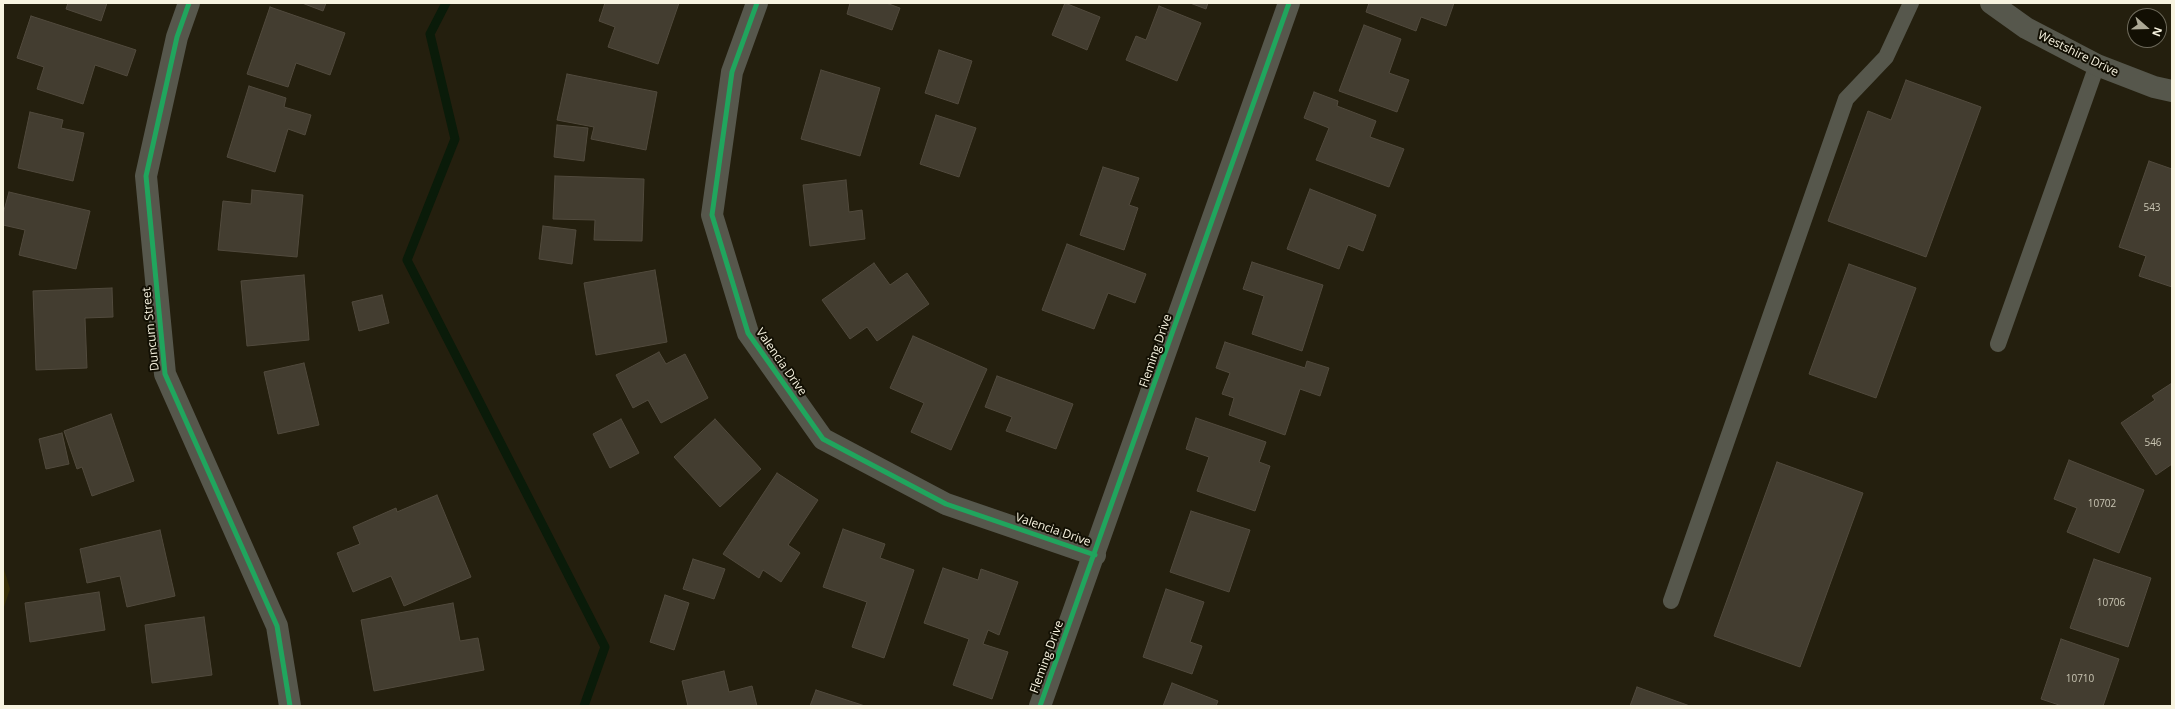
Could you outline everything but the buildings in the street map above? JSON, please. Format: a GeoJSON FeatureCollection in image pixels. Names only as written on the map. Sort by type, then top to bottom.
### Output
{"type":"FeatureCollection","features":[{"type":"Feature","properties":{"kind":"street","name":"Duncum Street"},"geometry":{"type":"LineString","coordinates":[[189,3],[177,37],[146,176],[165,374],[277,626],[290,706]]}},
{"type":"Feature","properties":{"kind":"street","name":"Valencia Drive"},"geometry":{"type":"LineString","coordinates":[[757,3],[732,72],[712,215],[748,333],[823,439],[946,504],[1095,555]]}},
{"type":"Feature","properties":{"kind":"street","name":"Fleming Drive"},"geometry":{"type":"LineString","coordinates":[[1040,706],[1095,555],[1289,3]]}},
{"type":"Feature","properties":{"kind":"street","name":"Westshire Drive"},"geometry":{"type":"LineString","coordinates":[[1991,3],[2026,28],[2097,65],[2154,87],[2172,91]]}},
{"type":"Feature","properties":{"kind":"lane"},"geometry":{"type":"LineString","coordinates":[[1671,601],[1846,99],[1886,57],[1911,3]]}},
{"type":"Feature","properties":{"kind":"lane"},"geometry":{"type":"LineString","coordinates":[[1998,344],[2097,65]]}},
{"type":"Feature","properties":{"kind":"shaded area"},"geometry":{"type":"Polygon","coordinates":[[[3,566],[10,589],[3,610],[3,566]]]}},
{"type":"Feature","properties":{"kind":"waterway"},"geometry":{"type":"LineString","coordinates":[[446,3],[430,34],[455,139],[407,260],[605,647],[584,706]]}},
{"type":"Feature","properties":{"kind":"cycle path"},"geometry":{"type":"LineString","coordinates":[[189,3],[177,37],[146,176],[165,374],[277,626],[290,706]]}},
{"type":"Feature","properties":{"kind":"cycle path"},"geometry":{"type":"LineString","coordinates":[[757,3],[732,72],[712,215],[748,333],[823,439],[946,504],[1095,555]]}},
{"type":"Feature","properties":{"kind":"cycle path"},"geometry":{"type":"LineString","coordinates":[[1040,706],[1289,3]]}}]}
